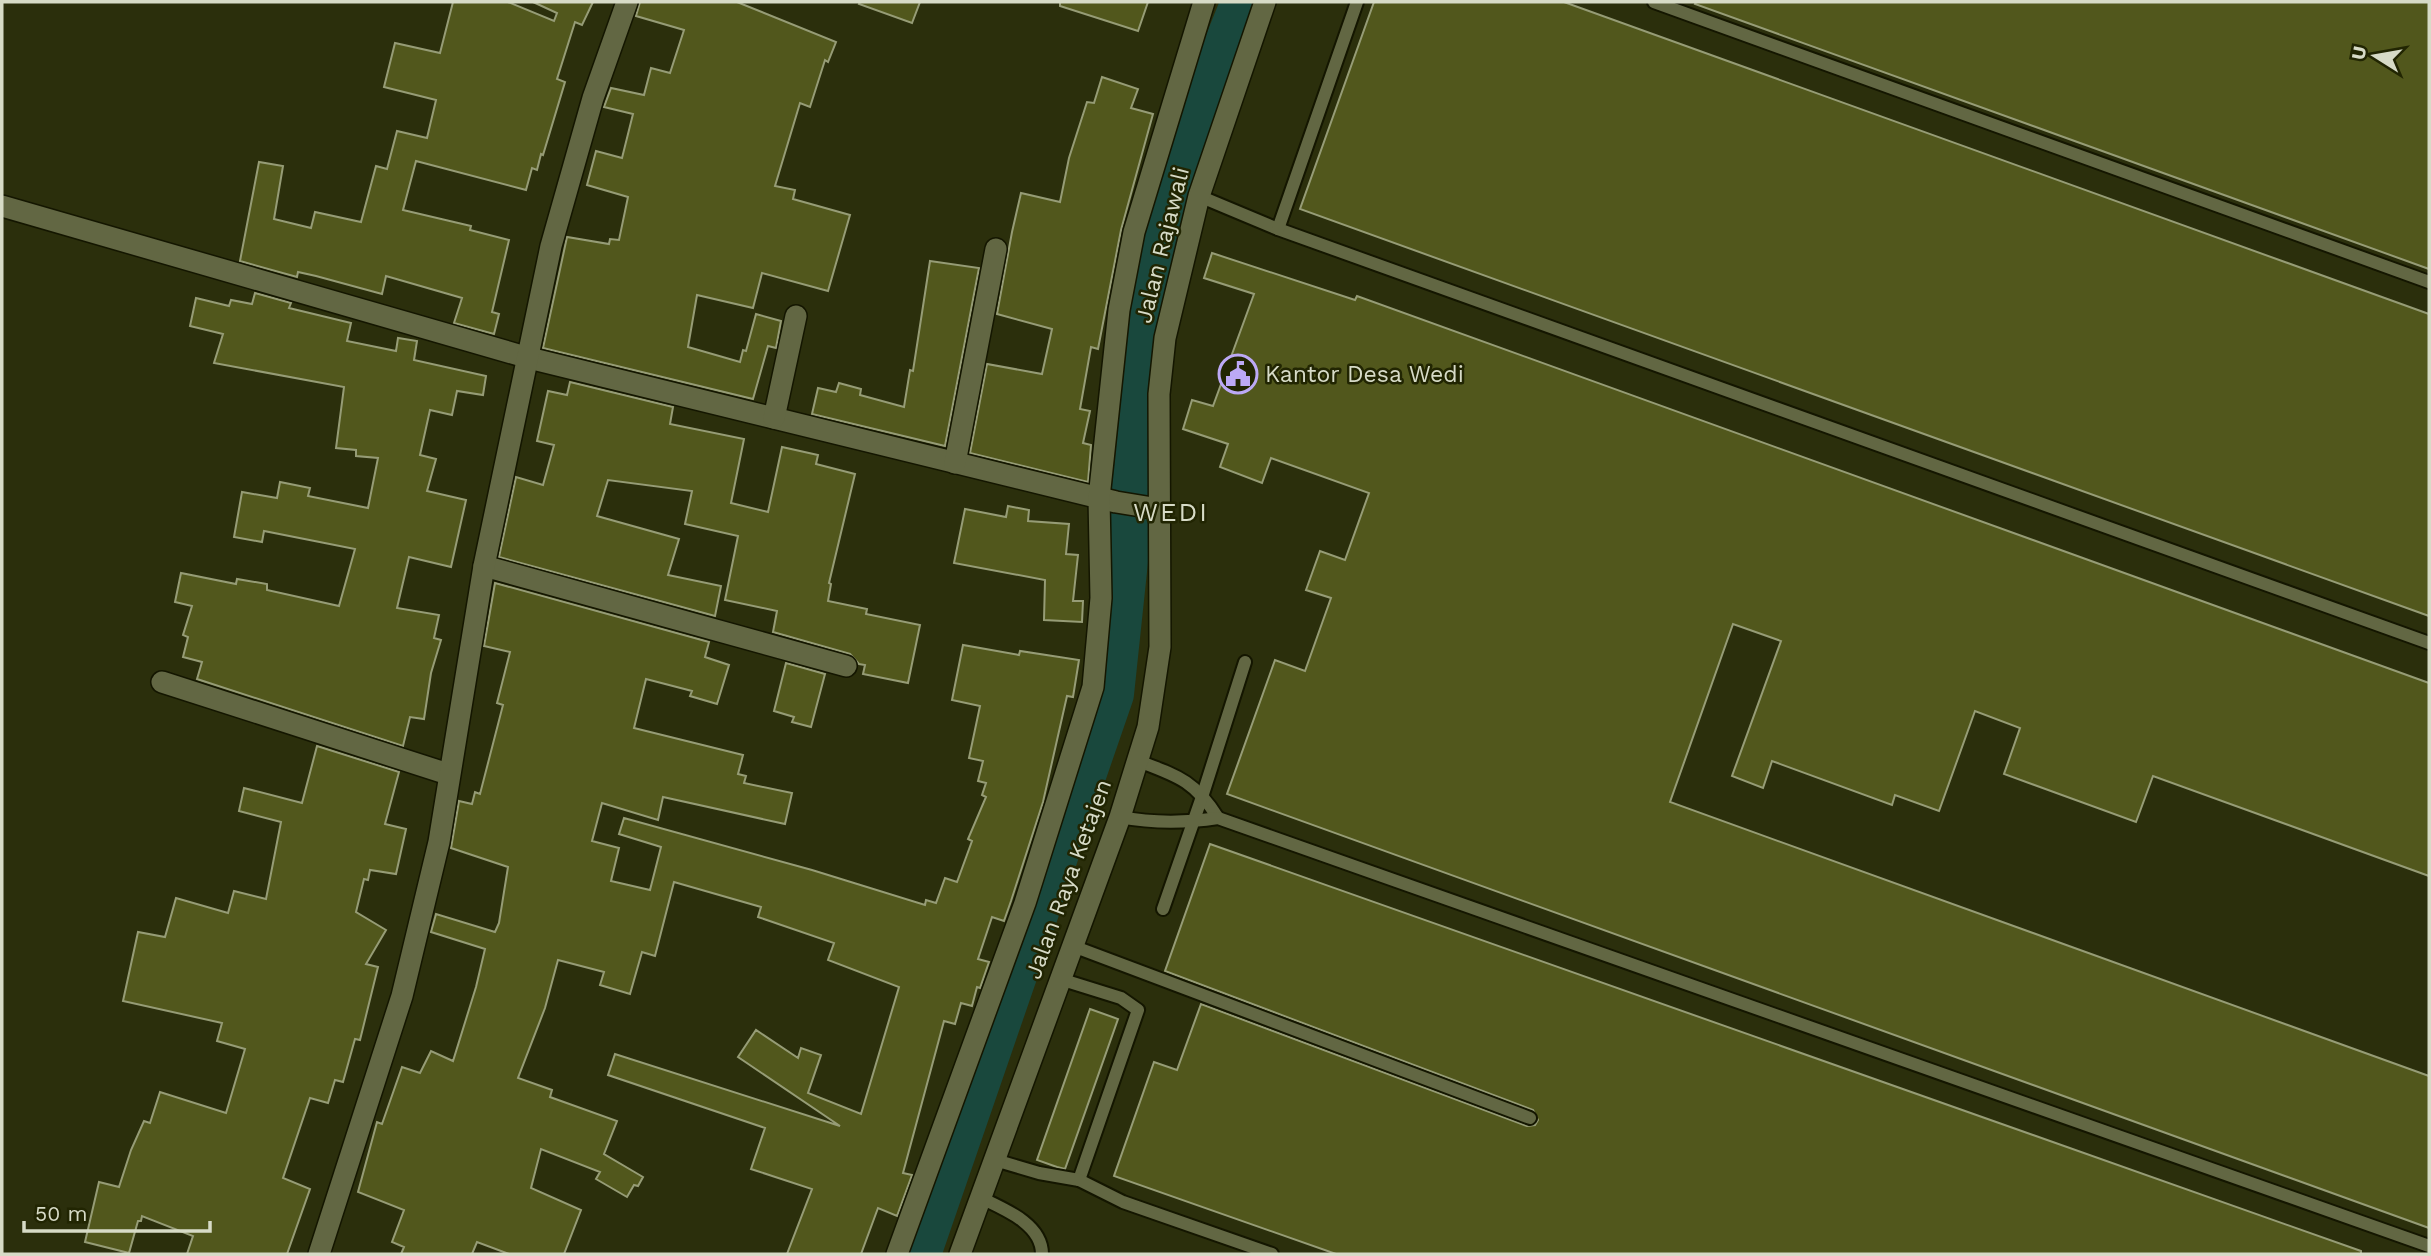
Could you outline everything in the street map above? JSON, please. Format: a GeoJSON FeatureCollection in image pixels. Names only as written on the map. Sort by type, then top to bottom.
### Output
{"type":"FeatureCollection","features":[{"type":"Feature","properties":{"kind":"street"},"geometry":{"type":"LineString","coordinates":[[319,1254],[402,996],[439,842],[484,566],[555,232],[593,98],[627,2]]}},
{"type":"Feature","properties":{"kind":"street"},"geometry":{"type":"LineString","coordinates":[[897,1254],[1025,903],[1093,687],[1119,310],[1134,232],[1204,2]]}},
{"type":"Feature","properties":{"kind":"street","name":"Jalan Rajawali"},"geometry":{"type":"LineString","coordinates":[[1152,508],[1165,338],[1199,196],[1265,2]]}},
{"type":"Feature","properties":{"kind":"street"},"geometry":{"type":"LineString","coordinates":[[2,206],[528,358],[1108,500],[1152,508]]}},
{"type":"Feature","properties":{"kind":"street"},"geometry":{"type":"LineString","coordinates":[[955,463],[996,249]]}},
{"type":"Feature","properties":{"kind":"street"},"geometry":{"type":"LineString","coordinates":[[774,418],[796,316]]}},
{"type":"Feature","properties":{"kind":"street","name":"Jalan Raya Ketajen"},"geometry":{"type":"LineString","coordinates":[[960,1254],[1070,945],[1120,817],[1153,709],[1160,647],[1152,508]]}},
{"type":"Feature","properties":{"kind":"street"},"geometry":{"type":"LineString","coordinates":[[484,566],[846,666]]}},
{"type":"Feature","properties":{"kind":"street"},"geometry":{"type":"LineString","coordinates":[[162,682],[449,774]]}},
{"type":"Feature","properties":{"kind":"lane"},"geometry":{"type":"LineString","coordinates":[[1278,229],[1357,2]]}},
{"type":"Feature","properties":{"kind":"lane"},"geometry":{"type":"LineString","coordinates":[[1654,2],[2429,282]]}},
{"type":"Feature","properties":{"kind":"lane"},"geometry":{"type":"LineString","coordinates":[[1199,196],[1278,229],[2429,643]]}},
{"type":"Feature","properties":{"kind":"lane"},"geometry":{"type":"LineString","coordinates":[[1163,909],[1245,662]]}},
{"type":"Feature","properties":{"kind":"lane"},"geometry":{"type":"LineString","coordinates":[[1138,761],[1187,782],[1203,794],[1218,818]]}},
{"type":"Feature","properties":{"kind":"lane"},"geometry":{"type":"LineString","coordinates":[[1120,817],[1141,821],[1193,822],[1218,818],[2429,1246]]}},
{"type":"Feature","properties":{"kind":"lane"},"geometry":{"type":"LineString","coordinates":[[1070,945],[1530,1118]]}},
{"type":"Feature","properties":{"kind":"lane"},"geometry":{"type":"LineString","coordinates":[[1060,979],[1121,998],[1138,1010],[1079,1180]]}},
{"type":"Feature","properties":{"kind":"lane"},"geometry":{"type":"LineString","coordinates":[[995,1160],[1038,1173],[1079,1180],[1123,1202],[1272,1254]]}},
{"type":"Feature","properties":{"kind":"lane"},"geometry":{"type":"LineString","coordinates":[[981,1198],[1024,1222],[1040,1238],[1042,1254]]}},
{"type":"Feature","properties":{"kind":"building"},"geometry":{"type":"Polygon","coordinates":[[[453,2],[508,2],[554,21],[557,13],[533,2],[593,2],[582,25],[575,22],[557,79],[565,82],[543,155],[541,154],[537,170],[532,168],[526,190],[416,161],[403,210],[471,226],[470,230],[509,240],[492,312],[499,314],[494,334],[454,323],[462,298],[386,276],[382,294],[298,272],[297,277],[240,261],[259,162],[283,166],[274,219],[311,228],[315,212],[361,222],[376,166],[387,169],[397,131],[427,138],[436,100],[384,87],[395,43],[440,53],[453,2]]]}},
{"type":"Feature","properties":{"kind":"building"},"geometry":{"type":"Polygon","coordinates":[[[640,2],[737,2],[836,42],[828,62],[825,60],[810,107],[800,103],[775,186],[795,190],[793,199],[850,215],[828,291],[762,273],[753,308],[697,295],[688,347],[740,362],[743,350],[746,351],[756,314],[781,321],[776,348],[768,346],[753,399],[543,348],[567,237],[609,244],[610,239],[619,240],[628,197],[587,185],[596,151],[622,158],[633,114],[604,107],[611,88],[644,95],[651,68],[670,73],[684,30],[636,16],[640,2]]]}},
{"type":"Feature","properties":{"kind":"building"},"geometry":{"type":"Polygon","coordinates":[[[920,2],[912,23],[859,4],[920,2]]]}},
{"type":"Feature","properties":{"kind":"building"},"geometry":{"type":"Polygon","coordinates":[[[1060,2],[1148,2],[1138,31],[1060,6],[1060,2]]]}},
{"type":"Feature","properties":{"kind":"building"},"geometry":{"type":"Polygon","coordinates":[[[1374,2],[1564,2],[2429,314],[2429,616],[1300,209],[1374,2]]]}},
{"type":"Feature","properties":{"kind":"building"},"geometry":{"type":"Polygon","coordinates":[[[2429,2],[2429,269],[1695,4],[2429,2]]]}},
{"type":"Feature","properties":{"kind":"building"},"geometry":{"type":"Polygon","coordinates":[[[1102,77],[1138,89],[1131,108],[1153,114],[1121,230],[1098,349],[1091,347],[1080,409],[1090,411],[1083,443],[1091,445],[1088,482],[970,453],[987,364],[1042,374],[1052,329],[997,314],[1012,232],[1021,193],[1060,202],[1069,158],[1087,102],[1094,103],[1102,77]]]}},
{"type":"Feature","properties":{"kind":"building"},"geometry":{"type":"Polygon","coordinates":[[[1212,253],[1355,300],[1357,296],[2429,683],[2429,876],[2153,776],[2136,822],[2004,774],[2020,728],[1975,711],[1939,811],[1895,795],[1892,805],[1772,761],[1763,788],[1732,776],[1781,641],[1733,624],[1670,802],[2429,1076],[2429,1228],[1227,794],[1275,660],[1305,671],[1331,598],[1306,590],[1320,551],[1345,560],[1369,493],[1271,458],[1262,483],[1220,467],[1228,444],[1183,429],[1192,400],[1213,406],[1254,294],[1204,278],[1212,253]]]}},
{"type":"Feature","properties":{"kind":"building"},"geometry":{"type":"Polygon","coordinates":[[[930,261],[979,268],[945,446],[812,414],[818,388],[836,392],[839,383],[861,389],[860,395],[904,407],[910,370],[913,371],[930,261]]]}},
{"type":"Feature","properties":{"kind":"building"},"geometry":{"type":"Polygon","coordinates":[[[255,293],[291,303],[289,308],[351,323],[347,341],[396,351],[398,338],[417,341],[414,360],[486,376],[483,395],[457,391],[452,415],[430,410],[420,455],[436,459],[427,491],[466,500],[451,567],[409,557],[397,608],[439,615],[434,638],[441,640],[431,673],[424,719],[410,717],[403,746],[197,679],[202,662],[183,657],[188,637],[183,635],[192,606],[175,602],[181,573],[236,584],[237,579],[267,584],[267,590],[339,606],[355,549],[264,531],[262,542],[234,537],[242,492],[277,498],[280,482],[310,488],[308,496],[368,508],[378,458],[356,456],[356,450],[336,448],[344,387],[214,363],[223,334],[190,326],[196,298],[229,306],[231,300],[252,304],[255,293]]]}},
{"type":"Feature","properties":{"kind":"building"},"geometry":{"type":"Polygon","coordinates":[[[570,382],[673,407],[670,424],[744,439],[731,503],[768,512],[782,447],[818,455],[816,464],[855,474],[829,583],[828,601],[867,609],[866,614],[920,625],[908,683],[863,674],[865,665],[859,664],[850,654],[773,632],[777,611],[725,600],[738,536],[685,524],[692,491],[608,480],[597,516],[679,539],[668,575],[721,586],[715,616],[499,557],[516,477],[543,485],[554,445],[537,441],[548,391],[567,395],[570,382]]]}},
{"type":"Feature","properties":{"kind":"building"},"geometry":{"type":"Polygon","coordinates":[[[1008,506],[1029,510],[1028,521],[1069,524],[1066,554],[1078,555],[1073,601],[1083,601],[1082,622],[1044,620],[1045,580],[954,563],[965,509],[1006,517],[1008,506]]]}},
{"type":"Feature","properties":{"kind":"building"},"geometry":{"type":"Polygon","coordinates":[[[495,583],[709,642],[705,657],[729,665],[717,704],[690,696],[692,691],[646,679],[634,728],[743,755],[738,774],[746,776],[744,783],[792,793],[785,824],[663,797],[658,820],[602,803],[592,841],[619,848],[611,881],[650,890],[661,847],[619,834],[624,818],[812,870],[925,905],[926,900],[936,903],[945,878],[957,882],[972,841],[968,839],[986,797],[982,795],[986,783],[978,781],[983,761],[969,758],[980,706],[952,700],[963,645],[1019,655],[1020,651],[1079,660],[1073,697],[1067,696],[1043,802],[1011,901],[1004,921],[992,917],[978,959],[989,962],[980,988],[977,987],[972,1006],[961,1003],[955,1024],[944,1021],[903,1173],[912,1175],[897,1216],[878,1208],[861,1254],[787,1254],[812,1189],[751,1169],[765,1128],[608,1075],[615,1054],[840,1126],[738,1057],[756,1030],[798,1058],[801,1048],[821,1055],[808,1093],[861,1114],[899,987],[828,960],[834,943],[758,917],[761,907],[674,882],[655,956],[642,952],[630,994],[600,985],[604,972],[558,960],[545,1008],[518,1078],[552,1090],[550,1097],[617,1121],[604,1154],[643,1177],[627,1197],[596,1179],[600,1172],[541,1149],[531,1188],[581,1210],[564,1254],[509,1254],[477,1242],[472,1254],[401,1254],[404,1247],[392,1242],[404,1210],[358,1192],[377,1122],[382,1124],[402,1067],[420,1073],[431,1051],[453,1061],[476,987],[485,949],[431,932],[436,914],[495,932],[499,923],[508,867],[451,848],[459,801],[472,804],[475,792],[480,794],[503,705],[497,703],[510,652],[484,646],[495,583]]]}},
{"type":"Feature","properties":{"kind":"building"},"geometry":{"type":"Polygon","coordinates":[[[786,663],[825,674],[811,727],[792,722],[794,717],[774,711],[786,663]]]}},
{"type":"Feature","properties":{"kind":"building"},"geometry":{"type":"Polygon","coordinates":[[[317,746],[399,772],[385,824],[406,829],[396,874],[370,870],[368,880],[364,879],[356,912],[386,930],[366,964],[378,967],[360,1040],[355,1039],[343,1082],[335,1080],[328,1103],[310,1098],[283,1178],[310,1189],[287,1254],[187,1254],[193,1236],[142,1216],[141,1221],[138,1221],[129,1253],[85,1242],[99,1182],[119,1187],[131,1150],[144,1121],[150,1123],[160,1092],[226,1113],[245,1049],[217,1041],[222,1023],[123,1001],[138,932],[165,937],[176,898],[228,913],[234,891],[266,899],[281,822],[239,811],[244,788],[302,803],[317,746]]]}},
{"type":"Feature","properties":{"kind":"building"},"geometry":{"type":"Polygon","coordinates":[[[1210,844],[2361,1251],[2361,1254],[1336,1254],[1114,1176],[1154,1062],[1177,1070],[1201,1004],[1527,1126],[1535,1125],[1538,1120],[1533,1110],[1165,971],[1210,844]]]}},
{"type":"Feature","properties":{"kind":"building"},"geometry":{"type":"Polygon","coordinates":[[[1090,1009],[1118,1019],[1065,1169],[1037,1160],[1090,1009]]]}},
{"type":"Feature","properties":{"kind":"waterway"},"geometry":{"type":"LineString","coordinates":[[919,1254],[1112,694],[1153,306],[1182,153],[1243,2]]}},
{"type":"Feature","properties":{"kind":"place","name":"Kantor Desa Wedi"},"geometry":{"type":"Point","coordinates":[1238,374]}},
{"type":"Feature","properties":{"kind":"district","name":"WEDI"},"geometry":{"type":"Point","coordinates":[1171,512]}}]}
